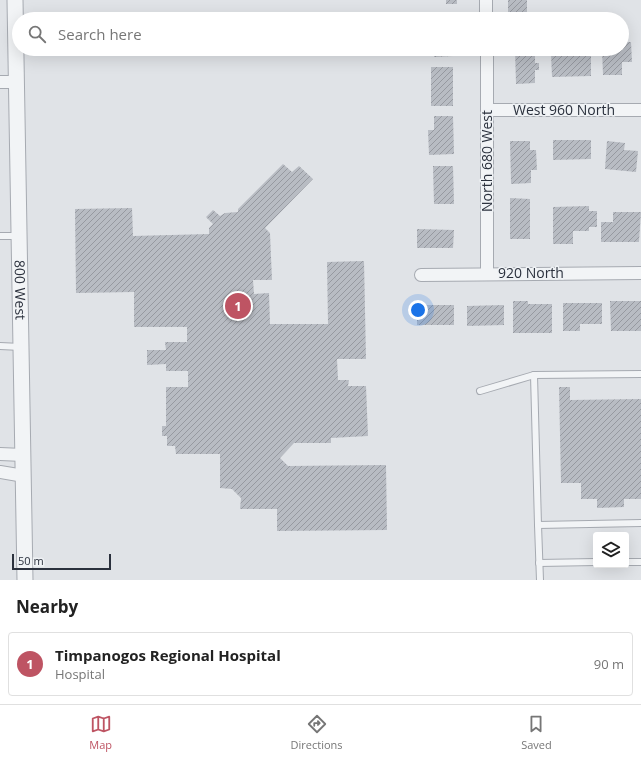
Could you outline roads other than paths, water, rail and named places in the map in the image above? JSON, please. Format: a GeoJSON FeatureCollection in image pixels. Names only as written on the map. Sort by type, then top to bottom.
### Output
{"type":"FeatureCollection","features":[{"type":"Feature","properties":{"kind":"street","name":"800 West"},"geometry":{"type":"LineString","coordinates":[[15,0],[15,12]]}},
{"type":"Feature","properties":{"kind":"street"},"geometry":{"type":"LineString","coordinates":[[486,0],[486,12]]}},
{"type":"Feature","properties":{"kind":"street","name":"800 West"},"geometry":{"type":"LineString","coordinates":[[16,56],[25,580]]}},
{"type":"Feature","properties":{"kind":"street","name":"North 680 West"},"geometry":{"type":"LineString","coordinates":[[487,56],[487,274]]}},
{"type":"Feature","properties":{"kind":"street"},"geometry":{"type":"LineString","coordinates":[[0,82],[16,82]]}},
{"type":"Feature","properties":{"kind":"street","name":"West 960 North"},"geometry":{"type":"LineString","coordinates":[[487,110],[641,110]]}},
{"type":"Feature","properties":{"kind":"street","name":"920 North"},"geometry":{"type":"LineString","coordinates":[[421,275],[641,273]]}},
{"type":"Feature","properties":{"kind":"street"},"geometry":{"type":"LineString","coordinates":[[0,454],[23,455]]}},
{"type":"Feature","properties":{"kind":"street"},"geometry":{"type":"LineString","coordinates":[[0,472],[24,476]]}},
{"type":"Feature","properties":{"kind":"lane"},"geometry":{"type":"LineString","coordinates":[[0,236],[19,236]]}},
{"type":"Feature","properties":{"kind":"lane"},"geometry":{"type":"LineString","coordinates":[[0,346],[21,347]]}},
{"type":"Feature","properties":{"kind":"lane"},"geometry":{"type":"LineString","coordinates":[[480,391],[534,375],[641,374]]}},
{"type":"Feature","properties":{"kind":"lane"},"geometry":{"type":"LineString","coordinates":[[534,375],[540,580]]}},
{"type":"Feature","properties":{"kind":"lane"},"geometry":{"type":"LineString","coordinates":[[538,525],[641,523]]}},
{"type":"Feature","properties":{"kind":"lane"},"geometry":{"type":"LineString","coordinates":[[539,563],[593,562]]}},
{"type":"Feature","properties":{"kind":"lane"},"geometry":{"type":"LineString","coordinates":[[629,562],[641,562]]}},
{"type":"Feature","properties":{"kind":"place","name":"Timpanogos Regional Hospital"},"geometry":{"type":"Point","coordinates":[238,306]}}]}
